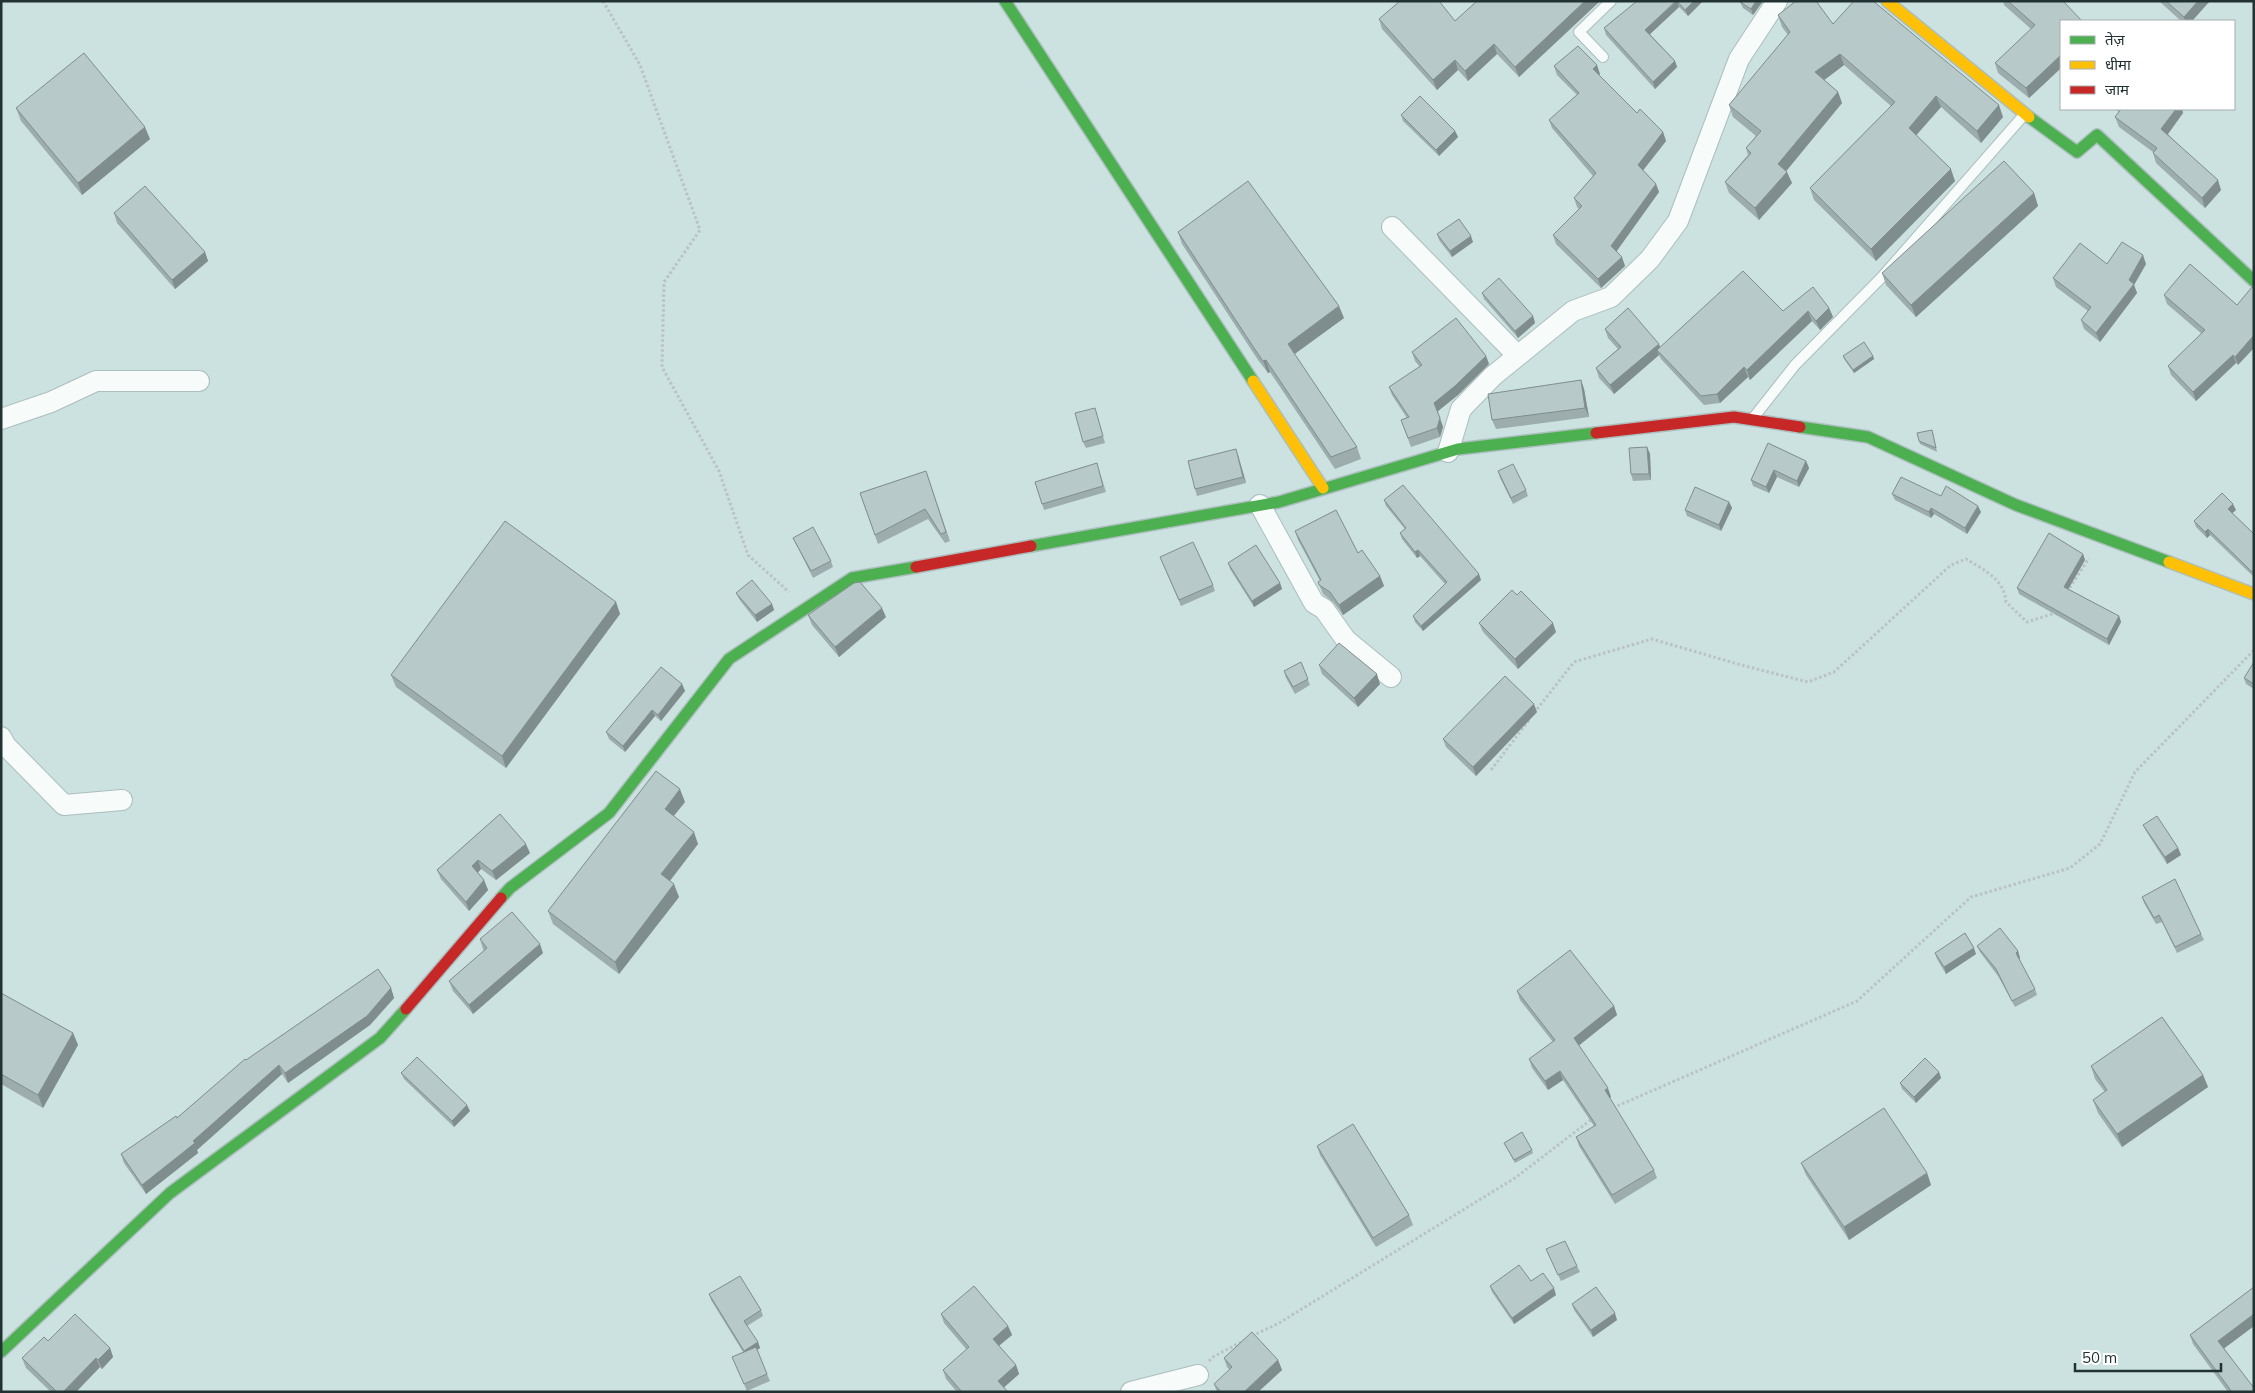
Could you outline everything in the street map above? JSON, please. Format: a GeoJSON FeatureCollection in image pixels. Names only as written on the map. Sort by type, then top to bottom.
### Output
{"type":"FeatureCollection","features":[{"type":"Feature","properties":{"kind":"street"},"geometry":{"type":"LineString","coordinates":[[1005,1],[1323,488]]}},
{"type":"Feature","properties":{"kind":"street"},"geometry":{"type":"LineString","coordinates":[[1448,452],[1461,409],[1518,355],[1573,311],[1610,297],[1656,252],[1678,222],[1739,59],[1777,1]]}},
{"type":"Feature","properties":{"kind":"street"},"geometry":{"type":"LineString","coordinates":[[1887,1],[2025,114],[2077,152],[2097,135],[2254,281]]}},
{"type":"Feature","properties":{"kind":"street"},"geometry":{"type":"LineString","coordinates":[[1392,227],[1518,355]]}},
{"type":"Feature","properties":{"kind":"street"},"geometry":{"type":"LineString","coordinates":[[1,419],[51,402],[96,381],[200,381]]}},
{"type":"Feature","properties":{"kind":"street"},"geometry":{"type":"LineString","coordinates":[[1,1352],[170,1194],[380,1038],[510,888],[609,813],[728,659],[852,578],[1260,505],[1458,448],[1734,417],[1868,437],[2016,504],[2254,594]]}},
{"type":"Feature","properties":{"kind":"street"},"geometry":{"type":"LineString","coordinates":[[1260,505],[1314,603],[1324,609],[1346,640],[1391,677]]}},
{"type":"Feature","properties":{"kind":"street"},"geometry":{"type":"LineString","coordinates":[[1,737],[6,746],[64,805],[122,800]]}},
{"type":"Feature","properties":{"kind":"street"},"geometry":{"type":"LineString","coordinates":[[1131,1392],[1198,1374]]}},
{"type":"Feature","properties":{"kind":"lane"},"geometry":{"type":"LineString","coordinates":[[1603,57],[1579,32],[1611,1]]}},
{"type":"Feature","properties":{"kind":"lane"},"geometry":{"type":"LineString","coordinates":[[1752,420],[1795,365],[1882,277],[2025,114]]}},
{"type":"Feature","properties":{"kind":"path"},"geometry":{"type":"LineString","coordinates":[[603,1],[640,65],[700,230],[664,282],[662,367],[719,471],[748,555],[807,608]]}},
{"type":"Feature","properties":{"kind":"path"},"geometry":{"type":"LineString","coordinates":[[2062,600],[2090,556],[2090,532]]}},
{"type":"Feature","properties":{"kind":"path"},"geometry":{"type":"LineString","coordinates":[[1491,770],[1574,662],[1652,639],[1808,682],[1834,672],[1951,565],[1966,559],[1991,574],[2006,592],[2006,602],[2028,622],[2052,614],[2057,607]]}},
{"type":"Feature","properties":{"kind":"path"},"geometry":{"type":"LineString","coordinates":[[1610,1109],[1857,1001],[1971,897],[2070,868],[2100,844],[2135,772],[2254,650]]}},
{"type":"Feature","properties":{"kind":"path"},"geometry":{"type":"LineString","coordinates":[[1198,1374],[1213,1357],[1279,1323],[1515,1178],[1593,1119]]}},
{"type":"Feature","properties":{"kind":"building"},"geometry":{"type":"Polygon","coordinates":[[[1400,1],[1439,1],[1455,21],[1477,1],[1585,1],[1515,67],[1494,44],[1465,71],[1455,60],[1433,80],[1379,19],[1400,1]]]}},
{"type":"Feature","properties":{"kind":"building"},"geometry":{"type":"Polygon","coordinates":[[[1637,1],[1676,1],[1645,30],[1675,61],[1653,82],[1604,28],[1637,1]]]}},
{"type":"Feature","properties":{"kind":"building"},"geometry":{"type":"Polygon","coordinates":[[[1677,1],[1694,1],[1685,10],[1677,1]]]}},
{"type":"Feature","properties":{"kind":"building"},"geometry":{"type":"Polygon","coordinates":[[[1741,1],[1756,1],[1751,9],[1741,1]]]}},
{"type":"Feature","properties":{"kind":"building"},"geometry":{"type":"Polygon","coordinates":[[[1796,1],[1816,1],[1833,24],[1854,1],[1873,1],[1999,105],[1977,131],[1936,96],[1909,128],[1951,169],[1871,249],[1810,188],[1895,102],[1840,54],[1815,72],[1838,92],[1778,164],[1787,172],[1755,208],[1725,182],[1751,153],[1746,148],[1761,131],[1729,105],[1790,32],[1778,15],[1796,1]]]}},
{"type":"Feature","properties":{"kind":"building"},"geometry":{"type":"Polygon","coordinates":[[[2008,1],[2063,1],[2081,20],[2060,20],[2060,56],[2026,88],[1995,63],[2035,25],[2008,1]]]}},
{"type":"Feature","properties":{"kind":"building"},"geometry":{"type":"Polygon","coordinates":[[[2166,1],[2198,1],[2184,17],[2166,1]]]}},
{"type":"Feature","properties":{"kind":"building"},"geometry":{"type":"Polygon","coordinates":[[[1578,46],[1597,65],[1593,69],[1637,113],[1640,109],[1663,132],[1638,165],[1656,184],[1611,246],[1622,257],[1598,279],[1553,235],[1582,206],[1574,198],[1596,173],[1549,120],[1579,93],[1554,66],[1578,46]]]}},
{"type":"Feature","properties":{"kind":"building"},"geometry":{"type":"Polygon","coordinates":[[[84,53],[145,127],[78,183],[16,108],[84,53]]]}},
{"type":"Feature","properties":{"kind":"building"},"geometry":{"type":"Polygon","coordinates":[[[1420,96],[1455,131],[1436,150],[1401,115],[1420,96]]]}},
{"type":"Feature","properties":{"kind":"building"},"geometry":{"type":"Polygon","coordinates":[[[2120,110],[2175,110],[2161,129],[2218,180],[2202,198],[2153,153],[2157,148],[2115,117],[2120,110]]]}},
{"type":"Feature","properties":{"kind":"building"},"geometry":{"type":"Polygon","coordinates":[[[2004,161],[2034,193],[1911,305],[1882,273],[2004,161]]]}},
{"type":"Feature","properties":{"kind":"building"},"geometry":{"type":"Polygon","coordinates":[[[1248,181],[1339,306],[1288,344],[1357,447],[1331,457],[1266,360],[1263,361],[1254,348],[1178,232],[1248,181]]]}},
{"type":"Feature","properties":{"kind":"building"},"geometry":{"type":"Polygon","coordinates":[[[145,186],[205,252],[172,280],[114,213],[145,186]]]}},
{"type":"Feature","properties":{"kind":"building"},"geometry":{"type":"Polygon","coordinates":[[[1459,219],[1471,236],[1450,251],[1437,234],[1459,219]]]}},
{"type":"Feature","properties":{"kind":"building"},"geometry":{"type":"Polygon","coordinates":[[[2122,242],[2143,255],[2129,280],[2134,284],[2096,333],[2081,320],[2091,307],[2053,278],[2080,243],[2107,264],[2122,242]]]}},
{"type":"Feature","properties":{"kind":"building"},"geometry":{"type":"Polygon","coordinates":[[[2190,264],[2237,305],[2254,287],[2254,335],[2235,357],[2233,355],[2193,392],[2168,366],[2205,330],[2164,295],[2190,264]]]}},
{"type":"Feature","properties":{"kind":"building"},"geometry":{"type":"Polygon","coordinates":[[[1743,271],[1783,311],[1813,287],[1829,308],[1816,321],[1808,311],[1747,370],[1744,367],[1717,394],[1701,396],[1657,350],[1743,271]]]}},
{"type":"Feature","properties":{"kind":"building"},"geometry":{"type":"Polygon","coordinates":[[[1499,278],[1533,316],[1515,331],[1482,293],[1499,278]]]}},
{"type":"Feature","properties":{"kind":"building"},"geometry":{"type":"Polygon","coordinates":[[[1628,308],[1659,344],[1610,385],[1596,368],[1621,347],[1605,329],[1628,308]]]}},
{"type":"Feature","properties":{"kind":"building"},"geometry":{"type":"Polygon","coordinates":[[[1456,318],[1486,356],[1434,403],[1440,418],[1437,428],[1408,438],[1401,420],[1409,417],[1389,387],[1422,365],[1412,352],[1456,318]]]}},
{"type":"Feature","properties":{"kind":"building"},"geometry":{"type":"Polygon","coordinates":[[[1864,342],[1873,356],[1853,370],[1843,356],[1864,342]]]}},
{"type":"Feature","properties":{"kind":"building"},"geometry":{"type":"Polygon","coordinates":[[[1581,380],[1585,408],[1492,420],[1488,394],[1581,380]]]}},
{"type":"Feature","properties":{"kind":"building"},"geometry":{"type":"Polygon","coordinates":[[[1095,408],[1103,436],[1083,442],[1075,413],[1095,408]]]}},
{"type":"Feature","properties":{"kind":"building"},"geometry":{"type":"Polygon","coordinates":[[[1932,430],[1936,448],[1919,441],[1917,433],[1932,430]]]}},
{"type":"Feature","properties":{"kind":"building"},"geometry":{"type":"Polygon","coordinates":[[[1768,443],[1806,461],[1797,481],[1774,470],[1766,487],[1751,480],[1768,443]]]}},
{"type":"Feature","properties":{"kind":"building"},"geometry":{"type":"Polygon","coordinates":[[[1647,447],[1649,474],[1631,474],[1629,448],[1647,447]]]}},
{"type":"Feature","properties":{"kind":"building"},"geometry":{"type":"Polygon","coordinates":[[[1236,449],[1243,477],[1195,489],[1188,461],[1236,449]]]}},
{"type":"Feature","properties":{"kind":"building"},"geometry":{"type":"Polygon","coordinates":[[[1097,463],[1103,486],[1042,504],[1035,482],[1097,463]]]}},
{"type":"Feature","properties":{"kind":"building"},"geometry":{"type":"Polygon","coordinates":[[[1513,464],[1526,490],[1511,498],[1498,471],[1513,464]]]}},
{"type":"Feature","properties":{"kind":"building"},"geometry":{"type":"Polygon","coordinates":[[[926,471],[946,532],[941,534],[925,509],[875,535],[860,493],[926,471]]]}},
{"type":"Feature","properties":{"kind":"building"},"geometry":{"type":"Polygon","coordinates":[[[1901,477],[1941,496],[1946,486],[1978,506],[1965,528],[1931,508],[1929,512],[1892,494],[1901,477]]]}},
{"type":"Feature","properties":{"kind":"building"},"geometry":{"type":"Polygon","coordinates":[[[1403,485],[1479,574],[1421,626],[1413,616],[1447,582],[1418,550],[1415,552],[1400,533],[1406,528],[1384,500],[1403,485]]]}},
{"type":"Feature","properties":{"kind":"building"},"geometry":{"type":"Polygon","coordinates":[[[1695,487],[1729,502],[1719,525],[1685,510],[1695,487]]]}},
{"type":"Feature","properties":{"kind":"building"},"geometry":{"type":"Polygon","coordinates":[[[2222,493],[2233,504],[2228,509],[2254,534],[2254,572],[2208,529],[2205,532],[2194,521],[2222,493]]]}},
{"type":"Feature","properties":{"kind":"building"},"geometry":{"type":"Polygon","coordinates":[[[1336,510],[1358,553],[1362,550],[1380,576],[1339,605],[1330,592],[1319,585],[1318,582],[1321,580],[1295,531],[1336,510]]]}},
{"type":"Feature","properties":{"kind":"building"},"geometry":{"type":"Polygon","coordinates":[[[505,521],[616,602],[502,756],[391,675],[505,521]]]}},
{"type":"Feature","properties":{"kind":"building"},"geometry":{"type":"Polygon","coordinates":[[[813,527],[831,561],[811,571],[793,538],[813,527]]]}},
{"type":"Feature","properties":{"kind":"building"},"geometry":{"type":"Polygon","coordinates":[[[2049,533],[2083,554],[2064,587],[2119,616],[2107,639],[2017,588],[2049,533]]]}},
{"type":"Feature","properties":{"kind":"building"},"geometry":{"type":"Polygon","coordinates":[[[1193,542],[1213,585],[1179,600],[1160,557],[1193,542]]]}},
{"type":"Feature","properties":{"kind":"building"},"geometry":{"type":"Polygon","coordinates":[[[1256,545],[1280,583],[1252,601],[1228,563],[1256,545]]]}},
{"type":"Feature","properties":{"kind":"building"},"geometry":{"type":"Polygon","coordinates":[[[752,580],[772,604],[755,615],[736,593],[752,580]]]}},
{"type":"Feature","properties":{"kind":"building"},"geometry":{"type":"Polygon","coordinates":[[[860,582],[882,608],[835,647],[808,615],[854,583],[860,582]]]}},
{"type":"Feature","properties":{"kind":"building"},"geometry":{"type":"Polygon","coordinates":[[[1512,590],[1517,595],[1521,591],[1553,623],[1515,659],[1479,623],[1512,590]]]}},
{"type":"Feature","properties":{"kind":"building"},"geometry":{"type":"Polygon","coordinates":[[[1339,643],[1377,674],[1354,698],[1319,665],[1339,643]]]}},
{"type":"Feature","properties":{"kind":"building"},"geometry":{"type":"Polygon","coordinates":[[[1301,662],[1308,679],[1293,687],[1284,671],[1301,662]]]}},
{"type":"Feature","properties":{"kind":"building"},"geometry":{"type":"Polygon","coordinates":[[[2254,662],[2254,684],[2244,678],[2254,662]]]}},
{"type":"Feature","properties":{"kind":"building"},"geometry":{"type":"Polygon","coordinates":[[[661,667],[682,684],[658,715],[652,710],[623,746],[606,732],[661,667]]]}},
{"type":"Feature","properties":{"kind":"building"},"geometry":{"type":"Polygon","coordinates":[[[1505,676],[1534,704],[1473,767],[1443,739],[1505,676]]]}},
{"type":"Feature","properties":{"kind":"building"},"geometry":{"type":"Polygon","coordinates":[[[656,771],[680,789],[665,809],[694,832],[661,874],[674,884],[615,962],[548,911],[656,771]]]}},
{"type":"Feature","properties":{"kind":"building"},"geometry":{"type":"Polygon","coordinates":[[[500,814],[526,844],[492,871],[478,860],[472,866],[484,880],[466,902],[437,870],[500,814]]]}},
{"type":"Feature","properties":{"kind":"building"},"geometry":{"type":"Polygon","coordinates":[[[2157,816],[2178,848],[2165,857],[2143,825],[2157,816]]]}},
{"type":"Feature","properties":{"kind":"building"},"geometry":{"type":"Polygon","coordinates":[[[2175,879],[2201,934],[2175,947],[2159,915],[2154,918],[2142,897],[2175,879]]]}},
{"type":"Feature","properties":{"kind":"building"},"geometry":{"type":"Polygon","coordinates":[[[512,912],[540,944],[469,1005],[449,981],[487,948],[480,939],[512,912]]]}},
{"type":"Feature","properties":{"kind":"building"},"geometry":{"type":"Polygon","coordinates":[[[2000,928],[2018,951],[2016,953],[2035,989],[2012,1001],[1996,969],[1977,946],[2000,928]]]}},
{"type":"Feature","properties":{"kind":"building"},"geometry":{"type":"Polygon","coordinates":[[[1965,933],[1974,948],[1944,967],[1935,953],[1965,933]]]}},
{"type":"Feature","properties":{"kind":"building"},"geometry":{"type":"Polygon","coordinates":[[[1570,950],[1614,1006],[1574,1038],[1608,1088],[1605,1090],[1654,1170],[1612,1195],[1576,1137],[1596,1125],[1560,1071],[1545,1081],[1529,1059],[1555,1040],[1517,991],[1570,950]]]}},
{"type":"Feature","properties":{"kind":"building"},"geometry":{"type":"Polygon","coordinates":[[[378,969],[391,988],[367,1016],[285,1073],[279,1065],[193,1141],[195,1143],[142,1185],[121,1154],[176,1116],[177,1118],[245,1059],[378,969]]]}},
{"type":"Feature","properties":{"kind":"building"},"geometry":{"type":"Polygon","coordinates":[[[1,993],[73,1033],[38,1095],[1,1074],[1,993]]]}},
{"type":"Feature","properties":{"kind":"building"},"geometry":{"type":"Polygon","coordinates":[[[2162,1017],[2203,1075],[2117,1134],[2093,1100],[2107,1090],[2091,1066],[2162,1017]]]}},
{"type":"Feature","properties":{"kind":"building"},"geometry":{"type":"Polygon","coordinates":[[[417,1057],[467,1105],[452,1121],[401,1073],[417,1057]]]}},
{"type":"Feature","properties":{"kind":"building"},"geometry":{"type":"Polygon","coordinates":[[[1925,1058],[1939,1072],[1914,1097],[1900,1083],[1925,1058]]]}},
{"type":"Feature","properties":{"kind":"building"},"geometry":{"type":"Polygon","coordinates":[[[1884,1108],[1927,1173],[1844,1227],[1801,1163],[1884,1108]]]}},
{"type":"Feature","properties":{"kind":"building"},"geometry":{"type":"Polygon","coordinates":[[[1353,1124],[1409,1215],[1373,1238],[1317,1146],[1353,1124]]]}},
{"type":"Feature","properties":{"kind":"building"},"geometry":{"type":"Polygon","coordinates":[[[1522,1132],[1532,1150],[1514,1160],[1504,1143],[1522,1132]]]}},
{"type":"Feature","properties":{"kind":"building"},"geometry":{"type":"Polygon","coordinates":[[[1565,1241],[1577,1266],[1558,1275],[1546,1249],[1565,1241]]]}},
{"type":"Feature","properties":{"kind":"building"},"geometry":{"type":"Polygon","coordinates":[[[1519,1265],[1531,1281],[1543,1273],[1554,1288],[1512,1318],[1490,1286],[1519,1265]]]}},
{"type":"Feature","properties":{"kind":"building"},"geometry":{"type":"Polygon","coordinates":[[[740,1276],[761,1310],[744,1321],[758,1342],[744,1351],[709,1294],[740,1276]]]}},
{"type":"Feature","properties":{"kind":"building"},"geometry":{"type":"Polygon","coordinates":[[[974,1286],[1008,1326],[993,1339],[1016,1365],[998,1381],[1008,1392],[962,1392],[943,1370],[969,1347],[941,1314],[974,1286]]]}},
{"type":"Feature","properties":{"kind":"building"},"geometry":{"type":"Polygon","coordinates":[[[1596,1287],[1615,1313],[1591,1330],[1572,1304],[1596,1287]]]}},
{"type":"Feature","properties":{"kind":"building"},"geometry":{"type":"Polygon","coordinates":[[[2254,1287],[2254,1314],[2218,1341],[2254,1388],[2254,1392],[2232,1392],[2190,1335],[2254,1287]]]}},
{"type":"Feature","properties":{"kind":"building"},"geometry":{"type":"Polygon","coordinates":[[[75,1314],[110,1348],[98,1360],[96,1358],[63,1392],[57,1392],[22,1358],[44,1337],[48,1341],[75,1314]]]}},
{"type":"Feature","properties":{"kind":"building"},"geometry":{"type":"Polygon","coordinates":[[[1252,1332],[1278,1360],[1244,1392],[1221,1392],[1214,1384],[1232,1367],[1224,1358],[1252,1332]]]}},
{"type":"Feature","properties":{"kind":"building"},"geometry":{"type":"Polygon","coordinates":[[[756,1347],[767,1374],[744,1384],[732,1357],[756,1347]]]}},
{"type":"Feature","properties":{"kind":"traffic: fast"},"geometry":{"type":"LineString","coordinates":[[1005,1],[1253,381]]}},
{"type":"Feature","properties":{"kind":"traffic: fast"},"geometry":{"type":"LineString","coordinates":[[2029,117],[2077,152],[2097,135],[2254,281]]}},
{"type":"Feature","properties":{"kind":"traffic: fast"},"geometry":{"type":"LineString","coordinates":[[1800,427],[1868,437],[2016,505],[2169,562]]}},
{"type":"Feature","properties":{"kind":"traffic: fast"},"geometry":{"type":"LineString","coordinates":[[1031,546],[1279,502],[1458,449],[1596,433]]}},
{"type":"Feature","properties":{"kind":"traffic: fast"},"geometry":{"type":"LineString","coordinates":[[501,898],[510,888],[609,813],[729,659],[852,578],[916,567]]}},
{"type":"Feature","properties":{"kind":"traffic: fast"},"geometry":{"type":"LineString","coordinates":[[1,1352],[170,1193],[380,1038],[406,1009]]}},
{"type":"Feature","properties":{"kind":"traffic: slow"},"geometry":{"type":"LineString","coordinates":[[1887,1],[2029,117]]}},
{"type":"Feature","properties":{"kind":"traffic: slow"},"geometry":{"type":"LineString","coordinates":[[1253,381],[1323,488]]}},
{"type":"Feature","properties":{"kind":"traffic: slow"},"geometry":{"type":"LineString","coordinates":[[2169,562],[2254,594]]}},
{"type":"Feature","properties":{"kind":"traffic: jam"},"geometry":{"type":"LineString","coordinates":[[1596,433],[1734,417],[1800,427]]}},
{"type":"Feature","properties":{"kind":"traffic: jam"},"geometry":{"type":"LineString","coordinates":[[916,567],[1031,546]]}},
{"type":"Feature","properties":{"kind":"traffic: jam"},"geometry":{"type":"LineString","coordinates":[[406,1009],[501,898]]}}]}
